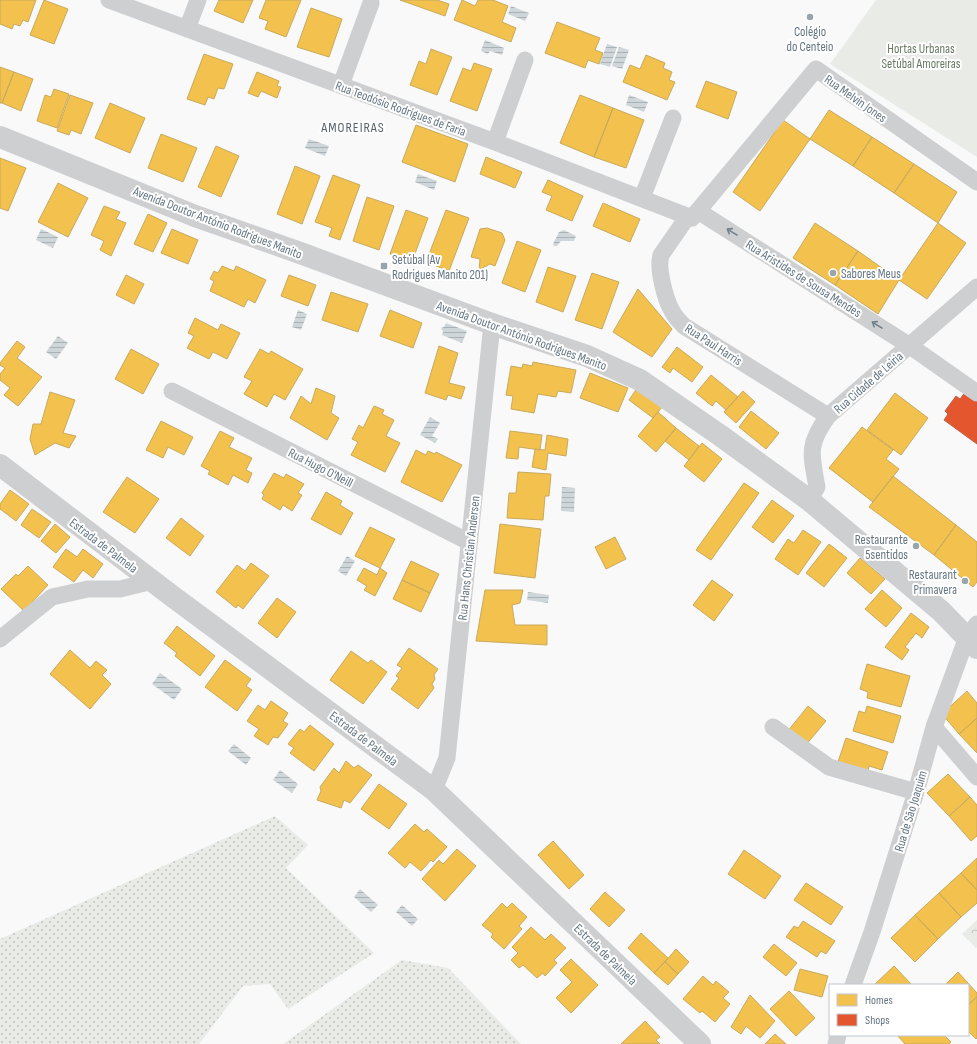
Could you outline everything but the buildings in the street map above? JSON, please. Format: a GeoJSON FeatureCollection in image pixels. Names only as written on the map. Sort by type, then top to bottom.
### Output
{"type":"FeatureCollection","features":[{"type":"Feature","properties":{"kind":"street","name":"Rua Teodósio Rodrigues de Faria"},"geometry":{"type":"LineString","coordinates":[[109,0],[495,142],[642,198],[692,215]]}},
{"type":"Feature","properties":{"kind":"street"},"geometry":{"type":"LineString","coordinates":[[187,29],[198,0]]}},
{"type":"Feature","properties":{"kind":"street"},"geometry":{"type":"LineString","coordinates":[[341,85],[371,3]]}},
{"type":"Feature","properties":{"kind":"street"},"geometry":{"type":"LineString","coordinates":[[495,142],[525,60]]}},
{"type":"Feature","properties":{"kind":"street","name":"Rua Melvin Jones"},"geometry":{"type":"LineString","coordinates":[[692,215],[816,69],[977,182]]}},
{"type":"Feature","properties":{"kind":"street"},"geometry":{"type":"LineString","coordinates":[[642,198],[673,118]]}},
{"type":"Feature","properties":{"kind":"street","name":"Avenida Doutor António Rodrigues Manito"},"geometry":{"type":"LineString","coordinates":[[0,137],[195,216],[304,254],[492,324],[587,356],[640,380],[809,500],[974,637]]}},
{"type":"Feature","properties":{"kind":"street","name":"Rua Aristides de Sousa Mendes"},"geometry":{"type":"LineString","coordinates":[[692,215],[910,346],[977,393]]}},
{"type":"Feature","properties":{"kind":"street","name":"Rua Paul Harris"},"geometry":{"type":"LineString","coordinates":[[692,215],[660,255],[659,261],[659,272],[669,306],[675,317],[684,326],[828,416]]}},
{"type":"Feature","properties":{"kind":"street","name":"Rua Cidade de Leiria"},"geometry":{"type":"LineString","coordinates":[[809,500],[817,487],[812,460],[812,444],[818,430],[828,416],[977,287]]}},
{"type":"Feature","properties":{"kind":"street","name":"Rua Hans Christian Andersen"},"geometry":{"type":"LineString","coordinates":[[434,790],[447,758],[492,324]]}},
{"type":"Feature","properties":{"kind":"street","name":"Rua Hugo O'Neill"},"geometry":{"type":"LineString","coordinates":[[172,391],[469,542]]}},
{"type":"Feature","properties":{"kind":"street","name":"Estrada de Palmela"},"geometry":{"type":"LineString","coordinates":[[0,465],[152,581],[434,790],[700,1044]]}},
{"type":"Feature","properties":{"kind":"street"},"geometry":{"type":"LineString","coordinates":[[0,639],[52,597],[88,589],[120,589],[152,581]]}},
{"type":"Feature","properties":{"kind":"street","name":"Rua de São Joaquim"},"geometry":{"type":"LineString","coordinates":[[853,984],[872,932],[916,792],[934,727],[974,637]]}},
{"type":"Feature","properties":{"kind":"street"},"geometry":{"type":"LineString","coordinates":[[773,727],[829,767],[916,792]]}},
{"type":"Feature","properties":{"kind":"street"},"geometry":{"type":"LineString","coordinates":[[934,727],[977,777]]}},
{"type":"Feature","properties":{"kind":"green space","name":"Hortas Urbanas Setúbal Amoreiras"},"geometry":{"type":"Polygon","coordinates":[[[876,0],[977,0],[977,157],[830,64],[876,0]]]}},
{"type":"Feature","properties":{"kind":"green space"},"geometry":{"type":"Polygon","coordinates":[[[275,816],[308,845],[286,868],[374,953],[288,1009],[270,984],[243,986],[199,1044],[0,1044],[0,939],[275,816]]]}},
{"type":"Feature","properties":{"kind":"green space"},"geometry":{"type":"Polygon","coordinates":[[[977,920],[977,947],[976,948],[962,934],[977,920]]]}},
{"type":"Feature","properties":{"kind":"green space"},"geometry":{"type":"Polygon","coordinates":[[[402,960],[448,968],[521,1044],[283,1044],[402,960]]]}},
{"type":"Feature","properties":{"kind":"shaded area"},"geometry":{"type":"Polygon","coordinates":[[[511,6],[529,13],[525,21],[508,14],[511,6]]]}},
{"type":"Feature","properties":{"kind":"shaded area"},"geometry":{"type":"Polygon","coordinates":[[[485,40],[504,48],[502,55],[490,51],[488,54],[481,51],[485,40]]]}},
{"type":"Feature","properties":{"kind":"shaded area"},"geometry":{"type":"Polygon","coordinates":[[[607,44],[617,47],[610,67],[600,64],[607,44]]]}},
{"type":"Feature","properties":{"kind":"shaded area"},"geometry":{"type":"Polygon","coordinates":[[[619,47],[629,50],[622,69],[612,66],[619,47]]]}},
{"type":"Feature","properties":{"kind":"shaded area"},"geometry":{"type":"Polygon","coordinates":[[[629,95],[648,102],[644,112],[626,105],[629,95]]]}},
{"type":"Feature","properties":{"kind":"shaded area"},"geometry":{"type":"Polygon","coordinates":[[[309,139],[329,146],[325,156],[305,148],[309,139]]]}},
{"type":"Feature","properties":{"kind":"shaded area"},"geometry":{"type":"Polygon","coordinates":[[[418,174],[437,181],[434,190],[415,182],[418,174]]]}},
{"type":"Feature","properties":{"kind":"shaded area"},"geometry":{"type":"Polygon","coordinates":[[[41,229],[58,237],[53,248],[36,240],[41,229]]]}},
{"type":"Feature","properties":{"kind":"shaded area"},"geometry":{"type":"Polygon","coordinates":[[[564,230],[576,236],[574,241],[561,241],[557,246],[554,246],[553,244],[559,232],[564,230]]]}},
{"type":"Feature","properties":{"kind":"shaded area"},"geometry":{"type":"Polygon","coordinates":[[[298,310],[307,314],[301,330],[292,327],[298,310]]]}},
{"type":"Feature","properties":{"kind":"shaded area"},"geometry":{"type":"Polygon","coordinates":[[[446,323],[467,331],[462,343],[442,335],[443,332],[441,328],[444,327],[446,323]]]}},
{"type":"Feature","properties":{"kind":"shaded area"},"geometry":{"type":"Polygon","coordinates":[[[58,336],[68,343],[56,359],[46,352],[58,336]]]}},
{"type":"Feature","properties":{"kind":"shaded area"},"geometry":{"type":"Polygon","coordinates":[[[430,417],[440,423],[432,436],[438,439],[435,443],[420,435],[430,417]]]}},
{"type":"Feature","properties":{"kind":"shaded area"},"geometry":{"type":"Polygon","coordinates":[[[562,487],[575,488],[574,512],[561,511],[562,487]]]}},
{"type":"Feature","properties":{"kind":"shaded area"},"geometry":{"type":"Polygon","coordinates":[[[347,556],[355,561],[346,576],[338,571],[347,556]]]}},
{"type":"Feature","properties":{"kind":"shaded area"},"geometry":{"type":"Polygon","coordinates":[[[528,592],[549,595],[548,603],[527,600],[528,592]]]}},
{"type":"Feature","properties":{"kind":"shaded area"},"geometry":{"type":"Polygon","coordinates":[[[160,673],[182,689],[174,700],[152,684],[160,673]]]}},
{"type":"Feature","properties":{"kind":"shaded area"},"geometry":{"type":"Polygon","coordinates":[[[234,744],[251,758],[246,765],[228,751],[234,744]]]}},
{"type":"Feature","properties":{"kind":"shaded area"},"geometry":{"type":"Polygon","coordinates":[[[280,770],[298,784],[292,793],[273,780],[280,770]]]}},
{"type":"Feature","properties":{"kind":"shaded area"},"geometry":{"type":"Polygon","coordinates":[[[360,889],[378,905],[371,912],[354,897],[360,889]]]}},
{"type":"Feature","properties":{"kind":"shaded area"},"geometry":{"type":"Polygon","coordinates":[[[402,905],[418,919],[412,926],[396,912],[402,905]]]}},
{"type":"Feature","properties":{"kind":"place","name":"Colégio do Centeio"},"geometry":{"type":"Point","coordinates":[810,17]}},
{"type":"Feature","properties":{"kind":"place","name":"Setúbal (Av Rodrigues Manito 201)"},"geometry":{"type":"Point","coordinates":[384,266]}},
{"type":"Feature","properties":{"kind":"place","name":"Sabores Meus"},"geometry":{"type":"Point","coordinates":[833,273]}},
{"type":"Feature","properties":{"kind":"place","name":"Restaurante 5sentidos"},"geometry":{"type":"Point","coordinates":[916,546]}},
{"type":"Feature","properties":{"kind":"place","name":"Restaurant Primavera"},"geometry":{"type":"Point","coordinates":[965,581]}},
{"type":"Feature","properties":{"kind":"district","name":"AMOREIRAS"},"geometry":{"type":"Point","coordinates":[353,127]}}]}
